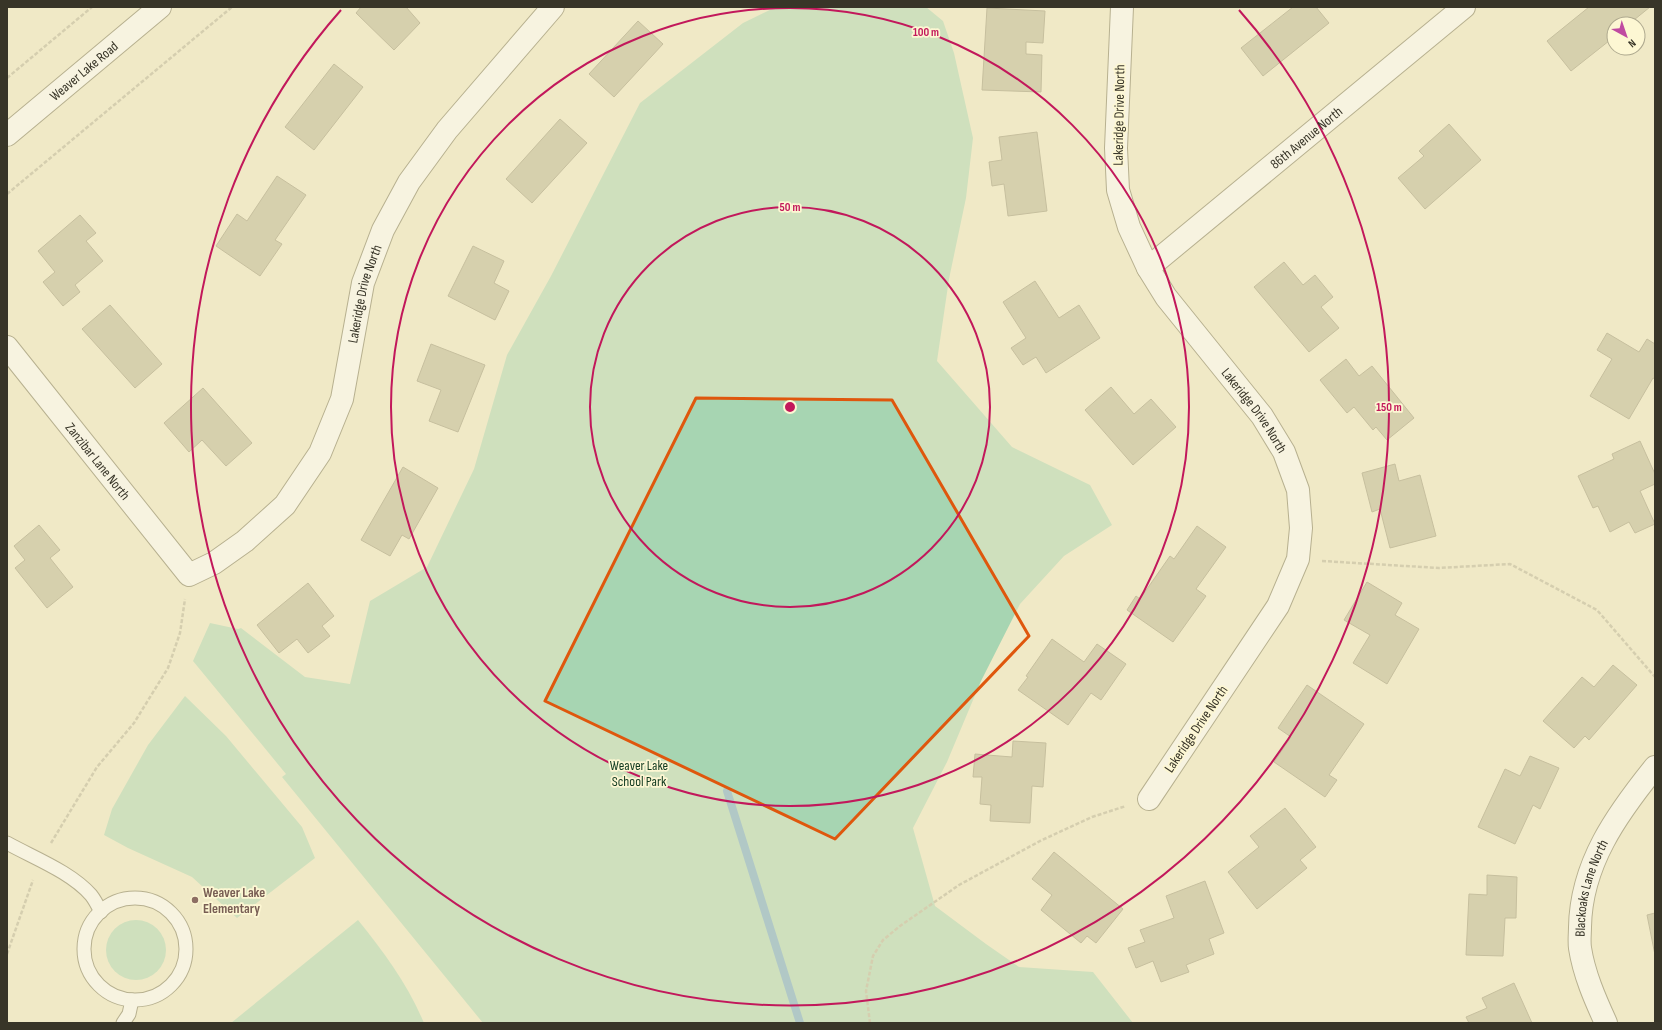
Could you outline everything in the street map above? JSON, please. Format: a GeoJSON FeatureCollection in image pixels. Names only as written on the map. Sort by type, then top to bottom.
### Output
{"type":"FeatureCollection","features":[{"type":"Feature","properties":{"kind":"street","name":"Weaver Lake Road"},"geometry":{"type":"LineString","coordinates":[[7,135],[160,7]]}},
{"type":"Feature","properties":{"kind":"street","name":"Lakeridge Drive North"},"geometry":{"type":"LineString","coordinates":[[189,575],[214,563],[233,550],[285,505],[320,453],[342,399],[363,283],[383,230],[409,182],[447,130],[553,7]]}},
{"type":"Feature","properties":{"kind":"street","name":"Lakeridge Drive North"},"geometry":{"type":"LineString","coordinates":[[1122,7],[1116,148],[1118,190],[1129,227],[1148,268],[1166,297],[1262,416],[1284,452],[1298,490],[1301,528],[1298,559],[1278,606],[1149,799]]}},
{"type":"Feature","properties":{"kind":"street","name":"86th Avenue North"},"geometry":{"type":"LineString","coordinates":[[1148,268],[1464,7]]}},
{"type":"Feature","properties":{"kind":"street","name":"Zanzibar Lane North"},"geometry":{"type":"LineString","coordinates":[[7,347],[189,575]]}},
{"type":"Feature","properties":{"kind":"street","name":"Blackoaks Lane North"},"geometry":{"type":"LineString","coordinates":[[1606,1023],[1590,988],[1580,947],[1580,908],[1591,867],[1607,832],[1633,794],[1655,767]]}},
{"type":"Feature","properties":{"kind":"lane"},"geometry":{"type":"LineString","coordinates":[[7,843],[60,871],[77,883],[92,896],[101,912]]}},
{"type":"Feature","properties":{"kind":"lane"},"geometry":{"type":"LineString","coordinates":[[133,898],[151,900],[167,908],[179,921],[186,938],[186,956],[181,973],[170,987],[155,997],[138,1001],[132,1000],[120,998],[104,990],[92,977],[85,961],[84,943],[89,926],[101,912],[116,902],[133,898]]}},
{"type":"Feature","properties":{"kind":"lane"},"geometry":{"type":"LineString","coordinates":[[124,1023],[129,1014],[132,1000]]}},
{"type":"Feature","properties":{"kind":"path"},"geometry":{"type":"LineString","coordinates":[[7,78],[92,7]]}},
{"type":"Feature","properties":{"kind":"path"},"geometry":{"type":"LineString","coordinates":[[7,194],[232,7]]}},
{"type":"Feature","properties":{"kind":"path"},"geometry":{"type":"LineString","coordinates":[[1298,559],[1439,568],[1510,564],[1597,610],[1655,677]]}},
{"type":"Feature","properties":{"kind":"path"},"geometry":{"type":"LineString","coordinates":[[50,844],[98,767],[134,723],[168,668],[180,633],[189,575]]}},
{"type":"Feature","properties":{"kind":"path"},"geometry":{"type":"LineString","coordinates":[[870,1023],[866,991],[873,956],[883,940],[900,926],[958,885],[1040,841],[1092,817],[1149,799]]}},
{"type":"Feature","properties":{"kind":"path"},"geometry":{"type":"LineString","coordinates":[[7,954],[34,877]]}},
{"type":"Feature","properties":{"kind":"highlighted area"},"geometry":{"type":"Polygon","coordinates":[[[696,398],[892,400],[1029,636],[835,839],[545,701],[696,398]]]}},
{"type":"Feature","properties":{"kind":"green space","name":"Weaver Lake School Park"},"geometry":{"type":"Polygon","coordinates":[[[776,7],[926,7],[943,21],[954,53],[973,138],[966,198],[949,279],[937,361],[1012,447],[1090,485],[1112,525],[1064,556],[1020,604],[981,681],[947,762],[913,828],[935,906],[1019,967],[1093,972],[1133,1023],[483,1023],[282,777],[286,774],[193,661],[210,623],[238,629],[241,628],[305,677],[350,684],[370,601],[427,567],[474,469],[507,355],[551,276],[640,103],[743,23],[776,7]]]}},
{"type":"Feature","properties":{"kind":"green space"},"geometry":{"type":"Polygon","coordinates":[[[185,696],[226,736],[302,827],[315,858],[237,918],[192,877],[128,848],[104,835],[112,809],[148,745],[185,696]]]}},
{"type":"Feature","properties":{"kind":"green space"},"geometry":{"type":"Polygon","coordinates":[[[130,920],[142,920],[153,925],[161,933],[166,944],[164,962],[153,975],[142,980],[130,980],[119,975],[111,967],[106,956],[106,944],[111,933],[119,925],[130,920]]]}},
{"type":"Feature","properties":{"kind":"green space"},"geometry":{"type":"Polygon","coordinates":[[[358,920],[395,969],[411,995],[424,1023],[231,1023],[358,920]]]}},
{"type":"Feature","properties":{"kind":"building"},"geometry":{"type":"Polygon","coordinates":[[[361,7],[406,7],[420,23],[394,50],[356,13],[361,7]]]}},
{"type":"Feature","properties":{"kind":"building"},"geometry":{"type":"Polygon","coordinates":[[[1293,7],[1316,7],[1329,23],[1263,76],[1241,48],[1293,7]]]}},
{"type":"Feature","properties":{"kind":"building"},"geometry":{"type":"Polygon","coordinates":[[[1589,7],[1650,7],[1639,16],[1606,16],[1606,43],[1571,71],[1547,41],[1589,7]]]}},
{"type":"Feature","properties":{"kind":"building"},"geometry":{"type":"Polygon","coordinates":[[[987,8],[1045,11],[1043,43],[1026,42],[1026,54],[1042,55],[1041,92],[982,90],[987,8]]]}},
{"type":"Feature","properties":{"kind":"building"},"geometry":{"type":"Polygon","coordinates":[[[638,21],[663,44],[614,97],[589,74],[638,21]]]}},
{"type":"Feature","properties":{"kind":"building"},"geometry":{"type":"Polygon","coordinates":[[[334,64],[363,87],[314,150],[285,127],[334,64]]]}},
{"type":"Feature","properties":{"kind":"building"},"geometry":{"type":"Polygon","coordinates":[[[560,119],[587,143],[532,203],[506,179],[560,119]]]}},
{"type":"Feature","properties":{"kind":"building"},"geometry":{"type":"Polygon","coordinates":[[[1449,124],[1481,160],[1425,209],[1398,178],[1424,156],[1419,151],[1449,124]]]}},
{"type":"Feature","properties":{"kind":"building"},"geometry":{"type":"Polygon","coordinates":[[[1037,132],[1047,211],[1008,216],[1004,184],[992,186],[989,162],[1002,160],[999,137],[1037,132]]]}},
{"type":"Feature","properties":{"kind":"building"},"geometry":{"type":"Polygon","coordinates":[[[277,176],[306,195],[275,240],[282,244],[260,276],[216,246],[237,214],[247,221],[277,176]]]}},
{"type":"Feature","properties":{"kind":"building"},"geometry":{"type":"Polygon","coordinates":[[[80,215],[96,233],[86,241],[103,261],[75,285],[80,292],[63,306],[43,282],[55,272],[38,251],[80,215]]]}},
{"type":"Feature","properties":{"kind":"building"},"geometry":{"type":"Polygon","coordinates":[[[473,246],[504,261],[494,283],[509,291],[495,320],[448,296],[473,246]]]}},
{"type":"Feature","properties":{"kind":"building"},"geometry":{"type":"Polygon","coordinates":[[[1284,262],[1303,285],[1315,275],[1333,297],[1321,307],[1339,328],[1309,352],[1254,287],[1284,262]]]}},
{"type":"Feature","properties":{"kind":"building"},"geometry":{"type":"Polygon","coordinates":[[[1035,281],[1059,318],[1079,305],[1100,338],[1046,373],[1036,357],[1023,365],[1011,348],[1026,338],[1003,302],[1035,281]]]}},
{"type":"Feature","properties":{"kind":"building"},"geometry":{"type":"Polygon","coordinates":[[[110,305],[162,364],[135,388],[82,329],[110,305]]]}},
{"type":"Feature","properties":{"kind":"building"},"geometry":{"type":"Polygon","coordinates":[[[1607,333],[1639,352],[1647,339],[1655,344],[1655,379],[1653,378],[1629,419],[1590,396],[1612,359],[1597,350],[1607,333]]]}},
{"type":"Feature","properties":{"kind":"building"},"geometry":{"type":"Polygon","coordinates":[[[431,344],[485,365],[458,432],[429,421],[441,390],[417,381],[431,344]]]}},
{"type":"Feature","properties":{"kind":"building"},"geometry":{"type":"Polygon","coordinates":[[[1346,359],[1359,376],[1372,366],[1414,418],[1387,440],[1376,427],[1373,430],[1354,407],[1347,413],[1320,380],[1346,359]]]}},
{"type":"Feature","properties":{"kind":"building"},"geometry":{"type":"Polygon","coordinates":[[[1111,387],[1134,414],[1151,399],[1176,427],[1133,465],[1085,410],[1111,387]]]}},
{"type":"Feature","properties":{"kind":"building"},"geometry":{"type":"Polygon","coordinates":[[[203,388],[252,443],[226,466],[202,440],[189,452],[164,423],[203,388]]]}},
{"type":"Feature","properties":{"kind":"building"},"geometry":{"type":"Polygon","coordinates":[[[1640,441],[1655,474],[1655,484],[1640,491],[1655,524],[1635,533],[1629,522],[1610,532],[1598,506],[1593,508],[1578,476],[1614,459],[1612,454],[1640,441]]]}},
{"type":"Feature","properties":{"kind":"building"},"geometry":{"type":"Polygon","coordinates":[[[1395,464],[1399,481],[1420,475],[1436,536],[1390,548],[1380,509],[1372,512],[1362,473],[1395,464]]]}},
{"type":"Feature","properties":{"kind":"building"},"geometry":{"type":"Polygon","coordinates":[[[403,467],[438,488],[409,539],[402,535],[390,556],[361,540],[403,467]]]}},
{"type":"Feature","properties":{"kind":"building"},"geometry":{"type":"Polygon","coordinates":[[[39,525],[60,550],[50,558],[73,587],[47,608],[15,568],[25,560],[14,546],[39,525]]]}},
{"type":"Feature","properties":{"kind":"building"},"geometry":{"type":"Polygon","coordinates":[[[1197,526],[1226,547],[1196,589],[1206,596],[1173,642],[1127,610],[1136,596],[1140,599],[1170,556],[1174,559],[1197,526]]]}},
{"type":"Feature","properties":{"kind":"building"},"geometry":{"type":"Polygon","coordinates":[[[1367,582],[1402,603],[1395,615],[1419,629],[1387,684],[1353,663],[1370,635],[1344,620],[1367,582]]]}},
{"type":"Feature","properties":{"kind":"building"},"geometry":{"type":"Polygon","coordinates":[[[308,583],[334,616],[322,626],[330,636],[308,653],[297,639],[279,653],[257,625],[308,583]]]}},
{"type":"Feature","properties":{"kind":"building"},"geometry":{"type":"Polygon","coordinates":[[[1052,639],[1084,662],[1097,644],[1126,664],[1101,700],[1091,693],[1068,725],[1018,690],[1052,639]]]}},
{"type":"Feature","properties":{"kind":"building"},"geometry":{"type":"Polygon","coordinates":[[[1613,665],[1637,685],[1589,740],[1585,736],[1574,748],[1543,721],[1582,677],[1594,687],[1613,665]]]}},
{"type":"Feature","properties":{"kind":"building"},"geometry":{"type":"Polygon","coordinates":[[[1307,685],[1364,724],[1329,775],[1337,780],[1325,797],[1274,762],[1291,737],[1278,728],[1307,685]]]}},
{"type":"Feature","properties":{"kind":"building"},"geometry":{"type":"Polygon","coordinates":[[[1013,741],[1046,743],[1043,787],[1032,786],[1030,823],[990,821],[991,805],[980,804],[982,777],[973,777],[975,754],[1012,757],[1013,741]]]}},
{"type":"Feature","properties":{"kind":"building"},"geometry":{"type":"Polygon","coordinates":[[[1530,756],[1559,768],[1540,809],[1533,805],[1515,844],[1478,827],[1505,769],[1520,776],[1530,756]]]}},
{"type":"Feature","properties":{"kind":"building"},"geometry":{"type":"Polygon","coordinates":[[[1285,808],[1316,847],[1300,860],[1307,868],[1257,909],[1228,872],[1259,847],[1250,836],[1285,808]]]}},
{"type":"Feature","properties":{"kind":"building"},"geometry":{"type":"Polygon","coordinates":[[[1054,852],[1123,909],[1096,943],[1087,936],[1081,943],[1041,910],[1052,895],[1032,879],[1054,852]]]}},
{"type":"Feature","properties":{"kind":"building"},"geometry":{"type":"Polygon","coordinates":[[[1487,875],[1517,877],[1516,918],[1505,918],[1503,956],[1466,955],[1469,894],[1487,895],[1487,875]]]}},
{"type":"Feature","properties":{"kind":"building"},"geometry":{"type":"Polygon","coordinates":[[[1205,881],[1224,933],[1209,939],[1214,954],[1186,965],[1189,972],[1161,982],[1153,961],[1136,968],[1128,948],[1145,942],[1140,930],[1174,918],[1166,896],[1205,881]]]}},
{"type":"Feature","properties":{"kind":"building"},"geometry":{"type":"Polygon","coordinates":[[[1655,913],[1655,955],[1647,915],[1655,913]]]}},
{"type":"Feature","properties":{"kind":"building"},"geometry":{"type":"Polygon","coordinates":[[[1514,983],[1532,1023],[1469,1023],[1466,1017],[1487,1008],[1482,998],[1514,983]]]}},
{"type":"Feature","properties":{"kind":"waterway"},"geometry":{"type":"LineString","coordinates":[[727,791],[800,1023]]}},
{"type":"Feature","properties":{"kind":"place","name":"Weaver Lake Elementary"},"geometry":{"type":"Point","coordinates":[195,900]}}]}
